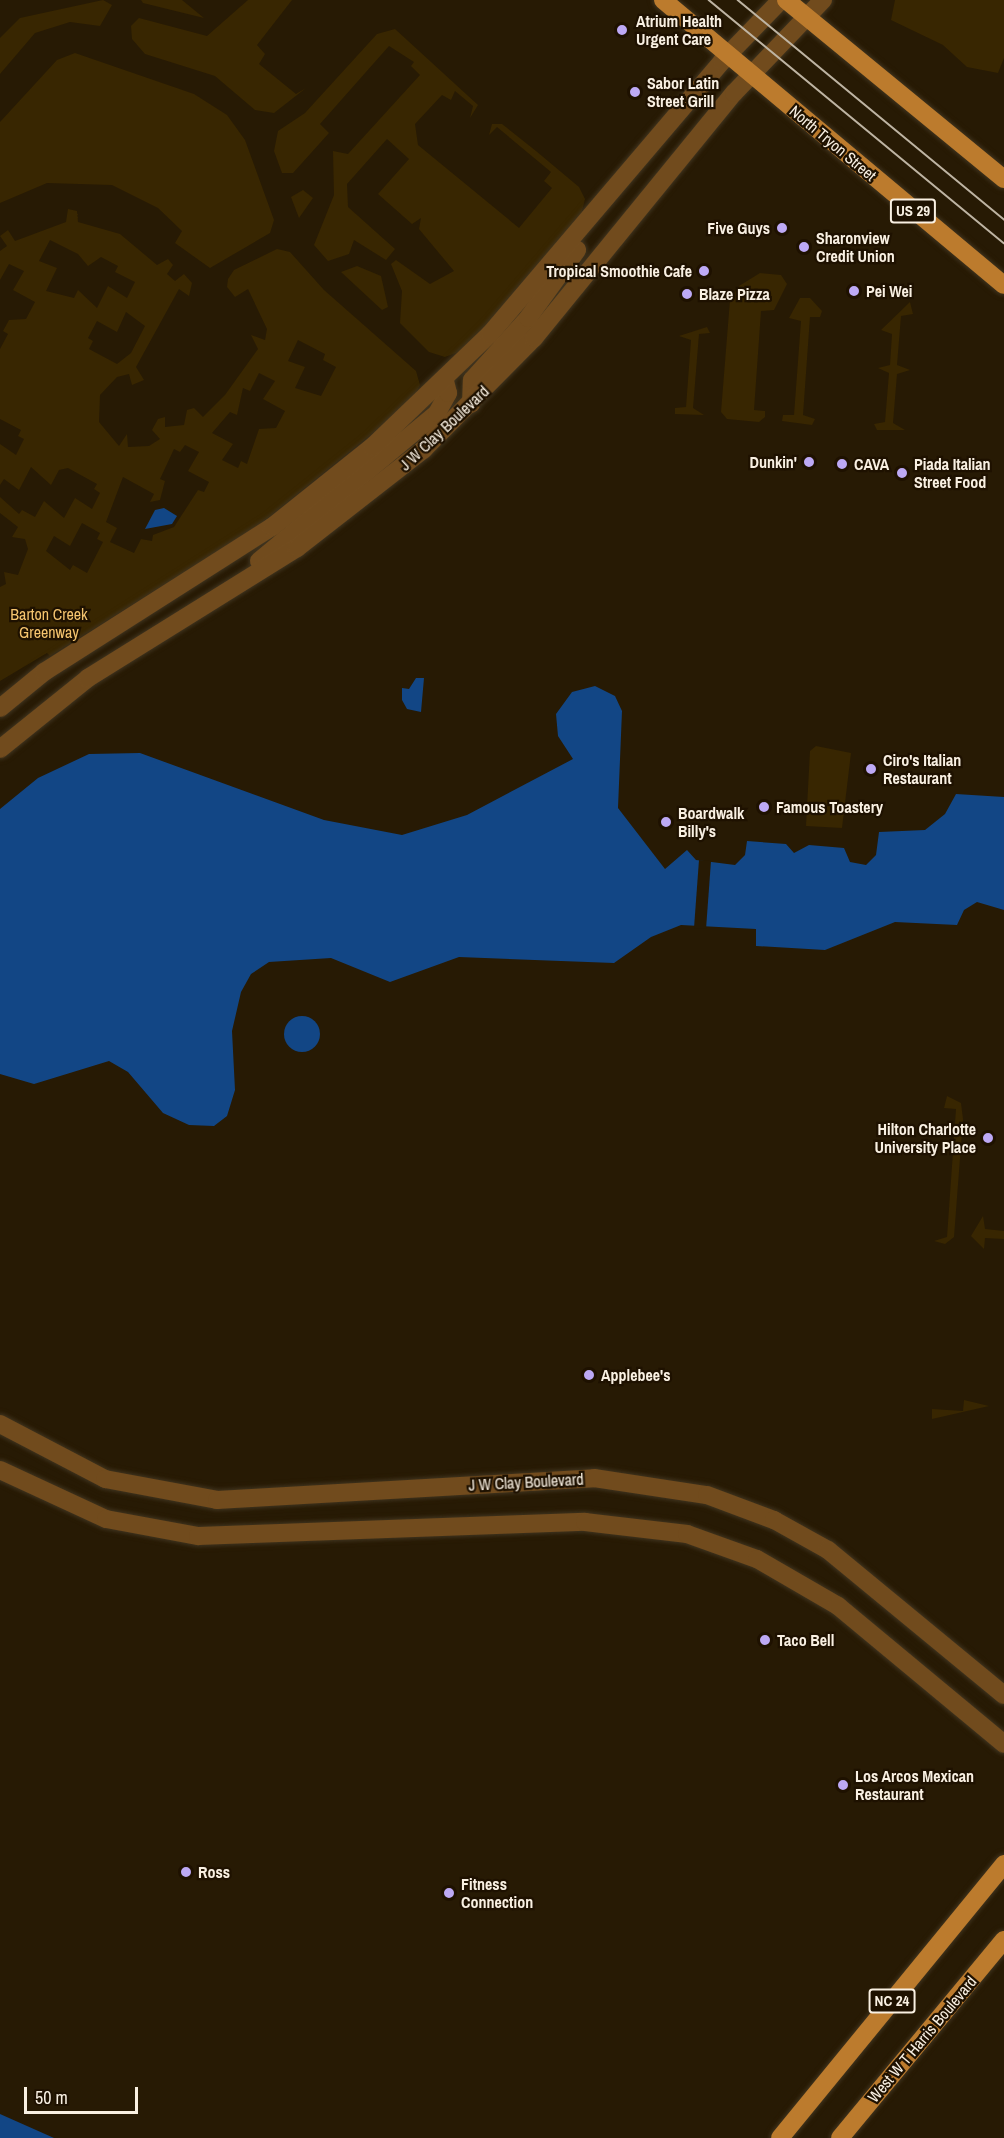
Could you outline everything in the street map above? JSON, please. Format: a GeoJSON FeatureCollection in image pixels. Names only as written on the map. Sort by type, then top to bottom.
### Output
{"type":"FeatureCollection","features":[{"type":"Feature","properties":{"kind":"main road","name":"North Tryon Street"},"geometry":{"type":"LineString","coordinates":[[663,0],[1004,285]]}},
{"type":"Feature","properties":{"kind":"main road"},"geometry":{"type":"LineString","coordinates":[[786,0],[1004,179]]}},
{"type":"Feature","properties":{"kind":"main road","name":"NC 24"},"geometry":{"type":"LineString","coordinates":[[780,2138],[1004,1864]]}},
{"type":"Feature","properties":{"kind":"main road","name":"West W T Harris Boulevard"},"geometry":{"type":"LineString","coordinates":[[840,2138],[1004,1940]]}},
{"type":"Feature","properties":{"kind":"street","name":"J W Clay Boulevard"},"geometry":{"type":"LineString","coordinates":[[0,708],[44,672],[226,558],[315,495],[445,381],[594,213],[728,54],[781,0]]}},
{"type":"Feature","properties":{"kind":"street","name":"J W Clay Boulevard"},"geometry":{"type":"LineString","coordinates":[[0,749],[88,678],[220,597],[353,507],[471,404],[534,338],[751,74],[823,0]]}},
{"type":"Feature","properties":{"kind":"street"},"geometry":{"type":"LineString","coordinates":[[471,404],[472,380],[538,305],[586,235],[594,213]]}},
{"type":"Feature","properties":{"kind":"street"},"geometry":{"type":"LineString","coordinates":[[220,597],[437,413],[448,393],[445,381]]}},
{"type":"Feature","properties":{"kind":"street","name":"J W Clay Boulevard"},"geometry":{"type":"LineString","coordinates":[[3,1428],[105,1479],[217,1500],[594,1478],[707,1495],[764,1515],[825,1548],[1004,1695]]}},
{"type":"Feature","properties":{"kind":"street"},"geometry":{"type":"LineString","coordinates":[[0,1470],[106,1519],[198,1536],[585,1522],[687,1534],[757,1559],[828,1600],[1004,1744]]}},
{"type":"Feature","properties":{"kind":"green space"},"geometry":{"type":"Polygon","coordinates":[[[103,0],[112,5],[100,26],[70,22],[35,33],[0,74],[0,38],[20,18],[103,0]]]}},
{"type":"Feature","properties":{"kind":"green space"},"geometry":{"type":"Polygon","coordinates":[[[141,0],[182,0],[204,18],[143,3],[141,0]]]}},
{"type":"Feature","properties":{"kind":"green space"},"geometry":{"type":"Polygon","coordinates":[[[248,0],[292,0],[257,45],[265,54],[259,64],[296,94],[306,88],[274,113],[255,110],[215,76],[145,54],[132,39],[131,26],[139,18],[207,36],[248,0]]]}},
{"type":"Feature","properties":{"kind":"green space"},"geometry":{"type":"Polygon","coordinates":[[[895,0],[1004,0],[1004,58],[998,73],[967,67],[943,45],[891,20],[895,0]]]}},
{"type":"Feature","properties":{"kind":"green space"},"geometry":{"type":"Polygon","coordinates":[[[395,29],[478,105],[470,118],[473,106],[455,91],[451,100],[442,95],[415,124],[418,145],[519,228],[552,188],[544,181],[551,172],[497,127],[489,135],[492,124],[502,124],[536,151],[579,187],[585,199],[581,215],[482,330],[461,351],[445,357],[429,352],[400,323],[402,291],[391,264],[396,260],[430,284],[454,271],[419,229],[421,218],[412,224],[378,194],[409,159],[387,139],[347,184],[348,207],[395,249],[386,260],[354,240],[349,254],[328,261],[314,245],[334,195],[333,151],[348,154],[420,75],[411,66],[414,62],[389,46],[320,124],[329,133],[293,173],[282,173],[274,151],[278,131],[305,113],[377,34],[395,29]]]}},
{"type":"Feature","properties":{"kind":"green space"},"geometry":{"type":"Polygon","coordinates":[[[75,53],[194,94],[227,115],[245,140],[274,220],[270,233],[210,268],[175,243],[182,231],[158,208],[112,185],[47,183],[0,203],[0,122],[57,60],[75,53]]]}},
{"type":"Feature","properties":{"kind":"green space"},"geometry":{"type":"Polygon","coordinates":[[[303,190],[313,198],[299,218],[291,197],[303,190]]]}},
{"type":"Feature","properties":{"kind":"green space","name":"Barton Creek Greenway"},"geometry":{"type":"Polygon","coordinates":[[[68,209],[77,211],[78,222],[120,234],[157,265],[168,259],[173,265],[167,274],[175,281],[184,274],[192,283],[189,296],[179,289],[136,367],[144,380],[132,385],[129,374],[117,377],[100,395],[99,422],[119,446],[127,434],[128,447],[149,446],[160,439],[152,430],[158,419],[165,417],[165,427],[184,425],[187,410],[194,408],[203,417],[225,395],[258,349],[251,335],[265,340],[267,329],[248,289],[235,297],[227,287],[228,279],[234,270],[277,249],[290,252],[324,290],[416,371],[420,385],[411,402],[259,525],[50,656],[47,653],[0,681],[0,587],[6,584],[4,572],[18,575],[28,549],[25,539],[12,537],[18,527],[0,513],[0,497],[19,514],[22,510],[35,517],[44,501],[64,518],[75,498],[92,509],[100,493],[94,489],[97,484],[68,468],[59,470],[51,485],[31,467],[19,490],[4,479],[0,485],[0,444],[16,455],[24,439],[18,436],[21,430],[0,419],[0,349],[8,334],[3,331],[9,320],[26,319],[35,302],[13,290],[24,271],[9,264],[0,280],[0,251],[7,246],[0,236],[8,230],[15,241],[66,222],[68,209]],[[50,240],[39,261],[57,268],[46,291],[74,298],[78,290],[97,308],[108,286],[127,298],[135,282],[115,272],[118,266],[101,257],[88,266],[78,254],[50,240]],[[126,312],[117,332],[97,321],[88,338],[93,341],[89,349],[117,364],[131,353],[145,326],[126,312]],[[298,340],[288,361],[305,367],[295,388],[321,396],[336,367],[323,360],[325,354],[298,340]],[[259,373],[250,391],[243,388],[237,415],[230,412],[212,433],[233,444],[222,460],[238,468],[241,461],[247,464],[259,429],[276,428],[285,411],[263,399],[275,381],[259,373]],[[185,445],[180,452],[174,449],[160,479],[165,481],[160,500],[150,502],[154,494],[123,477],[106,522],[117,528],[110,542],[134,553],[141,539],[152,541],[153,535],[174,527],[198,490],[204,492],[209,482],[188,471],[199,452],[185,445]],[[82,523],[70,546],[54,536],[46,551],[70,570],[73,565],[87,573],[103,542],[97,539],[100,533],[82,523]]]}},
{"type":"Feature","properties":{"kind":"green space"},"geometry":{"type":"Polygon","coordinates":[[[357,266],[381,276],[388,307],[382,310],[341,272],[357,266]]]}},
{"type":"Feature","properties":{"kind":"green space"},"geometry":{"type":"Polygon","coordinates":[[[760,273],[781,275],[787,284],[774,310],[761,311],[754,410],[765,411],[765,417],[759,422],[727,419],[721,412],[730,300],[739,286],[760,273]]]}},
{"type":"Feature","properties":{"kind":"green space"},"geometry":{"type":"Polygon","coordinates":[[[800,298],[810,298],[822,311],[820,317],[810,317],[803,415],[815,419],[812,425],[782,421],[783,415],[794,415],[801,321],[789,318],[800,298]]]}},
{"type":"Feature","properties":{"kind":"green space"},"geometry":{"type":"Polygon","coordinates":[[[910,302],[913,314],[901,316],[897,365],[910,370],[897,374],[893,423],[905,430],[877,430],[874,424],[885,422],[889,373],[878,368],[890,365],[892,334],[881,330],[910,302]]]}},
{"type":"Feature","properties":{"kind":"green space"},"geometry":{"type":"Polygon","coordinates":[[[707,327],[710,333],[699,334],[693,408],[704,415],[675,414],[675,408],[686,407],[691,340],[679,336],[707,327]]]}},
{"type":"Feature","properties":{"kind":"green space"},"geometry":{"type":"Polygon","coordinates":[[[816,746],[851,753],[842,828],[806,826],[810,751],[816,746]]]}},
{"type":"Feature","properties":{"kind":"green space"},"geometry":{"type":"Polygon","coordinates":[[[947,1096],[961,1103],[963,1119],[954,1237],[945,1244],[934,1241],[947,1237],[956,1109],[944,1108],[947,1096]]]}},
{"type":"Feature","properties":{"kind":"green space"},"geometry":{"type":"Polygon","coordinates":[[[983,1216],[985,1229],[1004,1231],[1004,1239],[985,1238],[984,1249],[971,1236],[983,1216]]]}},
{"type":"Feature","properties":{"kind":"green space"},"geometry":{"type":"Polygon","coordinates":[[[964,1400],[989,1406],[932,1419],[932,1409],[963,1411],[964,1400]]]}},
{"type":"Feature","properties":{"kind":"water"},"geometry":{"type":"Polygon","coordinates":[[[164,508],[177,516],[172,524],[145,529],[155,510],[164,508]]]}},
{"type":"Feature","properties":{"kind":"water"},"geometry":{"type":"Polygon","coordinates":[[[416,678],[424,678],[421,712],[407,709],[402,700],[402,688],[409,689],[416,678]]]}},
{"type":"Feature","properties":{"kind":"water"},"geometry":{"type":"Polygon","coordinates":[[[595,686],[615,696],[622,711],[618,808],[665,869],[687,850],[696,860],[735,865],[745,855],[747,841],[786,844],[794,853],[809,845],[844,848],[850,862],[866,865],[876,855],[879,832],[925,830],[945,814],[956,794],[1004,797],[1004,910],[977,902],[964,910],[957,925],[895,922],[825,950],[756,946],[756,929],[681,925],[651,937],[614,963],[459,957],[390,982],[331,958],[269,962],[251,974],[241,992],[232,1031],[235,1090],[227,1116],[214,1126],[189,1125],[163,1113],[128,1072],[109,1061],[34,1084],[0,1074],[0,809],[38,778],[89,754],[140,753],[324,820],[402,835],[467,815],[573,759],[558,736],[556,714],[572,692],[595,686]]]}},
{"type":"Feature","properties":{"kind":"water"},"geometry":{"type":"Polygon","coordinates":[[[302,1016],[315,1021],[320,1034],[315,1047],[302,1052],[289,1047],[284,1034],[289,1021],[302,1016]]]}},
{"type":"Feature","properties":{"kind":"water"},"geometry":{"type":"Polygon","coordinates":[[[0,2114],[54,2138],[0,2138],[0,2114]]]}},
{"type":"Feature","properties":{"kind":"pier"},"geometry":{"type":"Polygon","coordinates":[[[699,860],[711,861],[706,929],[694,928],[699,860]]]}},
{"type":"Feature","properties":{"kind":"tram line"},"geometry":{"type":"LineString","coordinates":[[709,0],[1004,243]]}},
{"type":"Feature","properties":{"kind":"tram line"},"geometry":{"type":"LineString","coordinates":[[738,0],[1004,219]]}},
{"type":"Feature","properties":{"kind":"place","name":"Atrium Health Urgent Care"},"geometry":{"type":"Point","coordinates":[622,30]}},
{"type":"Feature","properties":{"kind":"place","name":"Sabor Latin Street Grill"},"geometry":{"type":"Point","coordinates":[635,92]}},
{"type":"Feature","properties":{"kind":"place","name":"Five Guys"},"geometry":{"type":"Point","coordinates":[782,228]}},
{"type":"Feature","properties":{"kind":"place","name":"Sharonview Credit Union"},"geometry":{"type":"Point","coordinates":[804,247]}},
{"type":"Feature","properties":{"kind":"place","name":"Tropical Smoothie Cafe"},"geometry":{"type":"Point","coordinates":[704,271]}},
{"type":"Feature","properties":{"kind":"place","name":"Pei Wei"},"geometry":{"type":"Point","coordinates":[854,291]}},
{"type":"Feature","properties":{"kind":"place","name":"Blaze Pizza"},"geometry":{"type":"Point","coordinates":[687,294]}},
{"type":"Feature","properties":{"kind":"place","name":"Dunkin'"},"geometry":{"type":"Point","coordinates":[809,462]}},
{"type":"Feature","properties":{"kind":"place","name":"CAVA"},"geometry":{"type":"Point","coordinates":[842,464]}},
{"type":"Feature","properties":{"kind":"place","name":"Piada Italian Street Food"},"geometry":{"type":"Point","coordinates":[902,473]}},
{"type":"Feature","properties":{"kind":"place","name":"Ciro's Italian Restaurant"},"geometry":{"type":"Point","coordinates":[871,769]}},
{"type":"Feature","properties":{"kind":"place","name":"Famous Toastery"},"geometry":{"type":"Point","coordinates":[764,807]}},
{"type":"Feature","properties":{"kind":"place","name":"Boardwalk Billy's"},"geometry":{"type":"Point","coordinates":[666,822]}},
{"type":"Feature","properties":{"kind":"place","name":"Hilton Charlotte University Place"},"geometry":{"type":"Point","coordinates":[988,1138]}},
{"type":"Feature","properties":{"kind":"place","name":"Applebee's"},"geometry":{"type":"Point","coordinates":[589,1375]}},
{"type":"Feature","properties":{"kind":"place","name":"Taco Bell"},"geometry":{"type":"Point","coordinates":[765,1640]}},
{"type":"Feature","properties":{"kind":"place","name":"Los Arcos Mexican Restaurant"},"geometry":{"type":"Point","coordinates":[843,1785]}},
{"type":"Feature","properties":{"kind":"place","name":"Ross"},"geometry":{"type":"Point","coordinates":[186,1872]}},
{"type":"Feature","properties":{"kind":"place","name":"Fitness Connection"},"geometry":{"type":"Point","coordinates":[449,1893]}}]}
